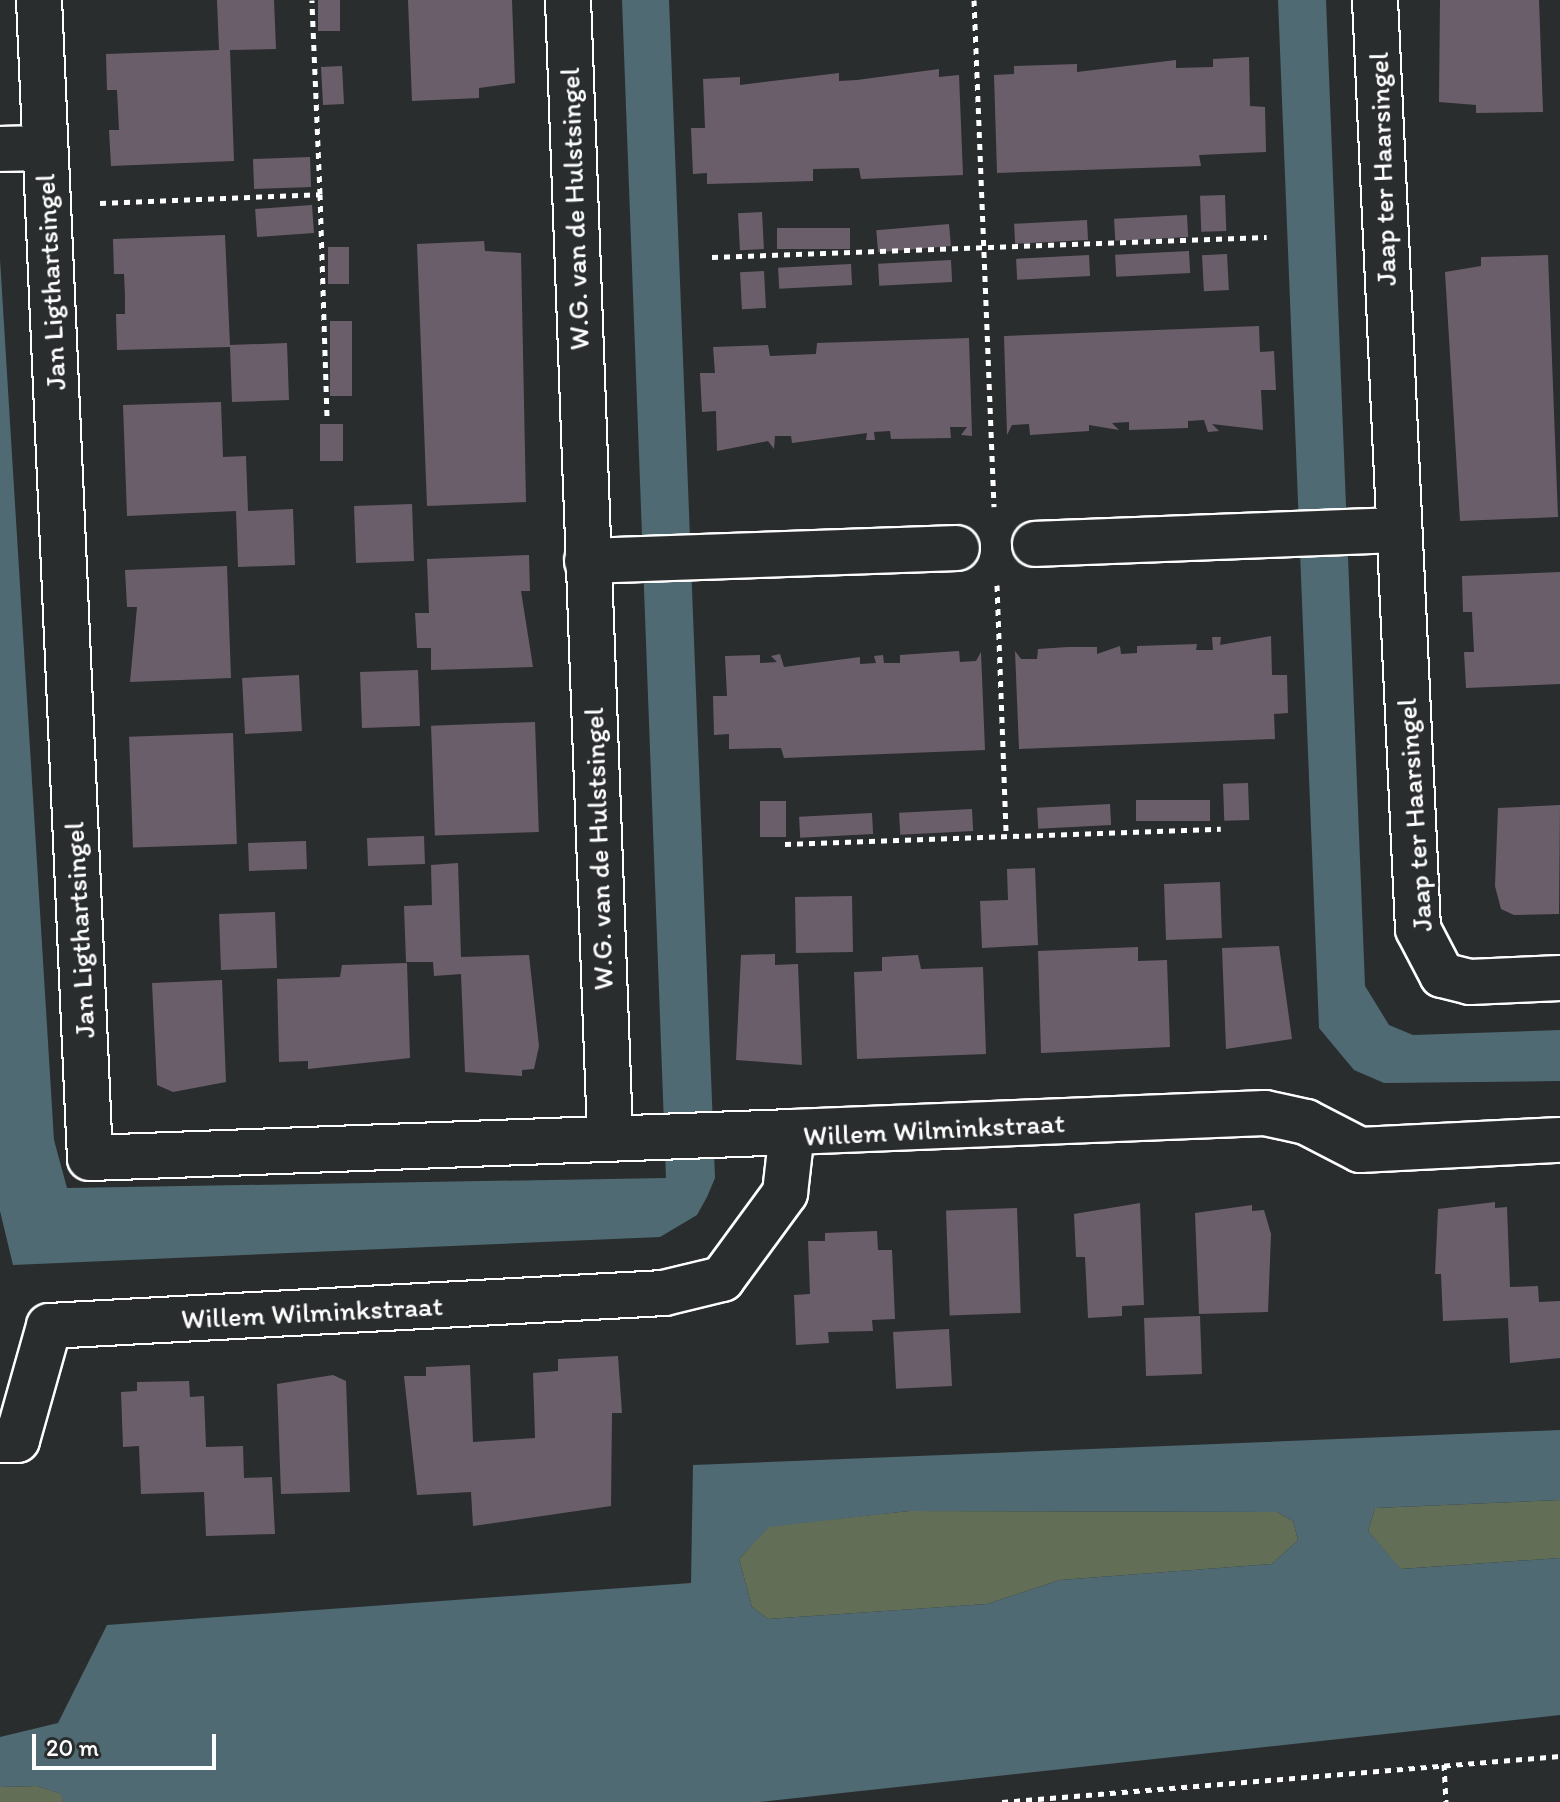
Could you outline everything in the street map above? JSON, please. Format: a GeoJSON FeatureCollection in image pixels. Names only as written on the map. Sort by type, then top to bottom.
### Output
{"type":"FeatureCollection","features":[{"type":"Feature","properties":{"kind":"street","name":"Jan Ligthartsingel"},"geometry":{"type":"LineString","coordinates":[[39,0],[90,1158],[610,1136],[792,1132]]}},
{"type":"Feature","properties":{"kind":"street","name":"W.G. van de Hulstsingel"},"geometry":{"type":"LineString","coordinates":[[568,0],[610,1136]]}},
{"type":"Feature","properties":{"kind":"street","name":"Jaap ter Haarsingel"},"geometry":{"type":"LineString","coordinates":[[1375,0],[1395,530],[1418,929],[1427,956],[1442,975],[1470,982],[1560,978]]}},
{"type":"Feature","properties":{"kind":"street"},"geometry":{"type":"LineString","coordinates":[[0,149],[44,148]]}},
{"type":"Feature","properties":{"kind":"street"},"geometry":{"type":"LineString","coordinates":[[1035,544],[1395,530]]}},
{"type":"Feature","properties":{"kind":"street"},"geometry":{"type":"LineString","coordinates":[[587,561],[957,548]]}},
{"type":"Feature","properties":{"kind":"street","name":"Willem Wilminkstraat"},"geometry":{"type":"LineString","coordinates":[[0,1440],[17,1440],[49,1326],[664,1293],[722,1279],[785,1193],[792,1132],[1265,1113],[1306,1122],[1360,1150],[1560,1140]]}},
{"type":"Feature","properties":{"kind":"path"},"geometry":{"type":"LineString","coordinates":[[312,0],[327,419]]}},
{"type":"Feature","properties":{"kind":"path"},"geometry":{"type":"LineString","coordinates":[[974,0],[994,515]]}},
{"type":"Feature","properties":{"kind":"path"},"geometry":{"type":"LineString","coordinates":[[47,206],[320,194]]}},
{"type":"Feature","properties":{"kind":"path"},"geometry":{"type":"LineString","coordinates":[[712,257],[983,250],[1267,237]]}},
{"type":"Feature","properties":{"kind":"path"},"geometry":{"type":"LineString","coordinates":[[997,577],[1006,836]]}},
{"type":"Feature","properties":{"kind":"path"},"geometry":{"type":"LineString","coordinates":[[785,844],[1221,829]]}},
{"type":"Feature","properties":{"kind":"path"},"geometry":{"type":"LineString","coordinates":[[1002,1802],[1560,1756]]}},
{"type":"Feature","properties":{"kind":"path"},"geometry":{"type":"LineString","coordinates":[[1444,1764],[1446,1802]]}},
{"type":"Feature","properties":{"kind":"green space"},"geometry":{"type":"Polygon","coordinates":[[[1560,1500],[1560,1558],[1400,1569],[1368,1531],[1375,1508],[1560,1500]]]}},
{"type":"Feature","properties":{"kind":"green space"},"geometry":{"type":"Polygon","coordinates":[[[909,1511],[1277,1512],[1293,1521],[1298,1540],[1272,1564],[1060,1580],[987,1604],[768,1619],[752,1607],[739,1559],[769,1526],[909,1511]]]}},
{"type":"Feature","properties":{"kind":"green space"},"geometry":{"type":"Polygon","coordinates":[[[37,1786],[62,1794],[63,1802],[0,1802],[0,1787],[37,1786]]]}},
{"type":"Feature","properties":{"kind":"water"},"geometry":{"type":"Polygon","coordinates":[[[622,0],[669,0],[715,1178],[707,1197],[697,1215],[660,1237],[13,1265],[0,1211],[0,259],[54,1140],[67,1188],[666,1178],[622,0]]]}},
{"type":"Feature","properties":{"kind":"water"},"geometry":{"type":"Polygon","coordinates":[[[1278,0],[1326,0],[1365,986],[1389,1025],[1413,1035],[1560,1030],[1560,1081],[1384,1083],[1354,1070],[1319,1028],[1278,0]]]}},
{"type":"Feature","properties":{"kind":"water"},"geometry":{"type":"Polygon","coordinates":[[[1560,1430],[1560,1500],[1375,1508],[1368,1531],[1401,1569],[1560,1558],[1560,1715],[759,1802],[63,1802],[61,1794],[37,1786],[0,1787],[0,1737],[58,1723],[107,1625],[691,1583],[693,1465],[1560,1430]],[[909,1511],[769,1527],[739,1559],[752,1607],[768,1619],[987,1604],[1060,1580],[1272,1564],[1298,1540],[1293,1521],[1277,1512],[909,1511]]]}},
{"type":"Feature","properties":{"kind":"building"},"geometry":{"type":"Polygon","coordinates":[[[217,0],[274,0],[276,49],[230,50],[234,161],[111,166],[109,130],[119,130],[117,90],[107,90],[106,54],[219,50],[217,0]]]}},
{"type":"Feature","properties":{"kind":"building"},"geometry":{"type":"Polygon","coordinates":[[[318,0],[340,0],[340,31],[318,31],[318,0]]]}},
{"type":"Feature","properties":{"kind":"building"},"geometry":{"type":"Polygon","coordinates":[[[408,0],[512,0],[515,83],[479,88],[479,98],[412,101],[408,0]]]}},
{"type":"Feature","properties":{"kind":"building"},"geometry":{"type":"Polygon","coordinates":[[[1440,0],[1539,0],[1543,112],[1476,113],[1476,105],[1439,102],[1440,0]]]}},
{"type":"Feature","properties":{"kind":"building"},"geometry":{"type":"Polygon","coordinates":[[[1249,57],[1250,106],[1265,107],[1266,152],[1199,155],[1201,166],[997,173],[994,75],[1014,74],[1014,66],[1077,64],[1077,72],[1176,60],[1176,68],[1213,67],[1213,59],[1249,57]]]}},
{"type":"Feature","properties":{"kind":"building"},"geometry":{"type":"Polygon","coordinates":[[[342,66],[344,104],[323,105],[321,67],[342,66]]]}},
{"type":"Feature","properties":{"kind":"building"},"geometry":{"type":"Polygon","coordinates":[[[939,69],[939,77],[959,75],[963,175],[861,179],[859,168],[813,169],[813,181],[707,184],[707,173],[693,174],[691,128],[705,128],[703,79],[740,77],[740,85],[839,73],[839,81],[939,69]]]}},
{"type":"Feature","properties":{"kind":"building"},"geometry":{"type":"Polygon","coordinates":[[[310,157],[311,187],[254,189],[253,159],[310,157]]]}},
{"type":"Feature","properties":{"kind":"building"},"geometry":{"type":"Polygon","coordinates":[[[1225,195],[1226,231],[1201,232],[1200,196],[1225,195]]]}},
{"type":"Feature","properties":{"kind":"building"},"geometry":{"type":"Polygon","coordinates":[[[312,205],[314,233],[257,237],[255,209],[312,205]]]}},
{"type":"Feature","properties":{"kind":"building"},"geometry":{"type":"Polygon","coordinates":[[[762,212],[764,249],[740,250],[738,213],[762,212]]]}},
{"type":"Feature","properties":{"kind":"building"},"geometry":{"type":"Polygon","coordinates":[[[1187,215],[1188,237],[1115,241],[1114,219],[1187,215]]]}},
{"type":"Feature","properties":{"kind":"building"},"geometry":{"type":"Polygon","coordinates":[[[1087,220],[1088,240],[1015,244],[1014,224],[1087,220]]]}},
{"type":"Feature","properties":{"kind":"building"},"geometry":{"type":"Polygon","coordinates":[[[949,224],[951,246],[878,252],[876,230],[949,224]]]}},
{"type":"Feature","properties":{"kind":"building"},"geometry":{"type":"Polygon","coordinates":[[[777,228],[850,228],[850,249],[777,249],[777,228]]]}},
{"type":"Feature","properties":{"kind":"building"},"geometry":{"type":"Polygon","coordinates":[[[225,235],[230,345],[287,343],[289,400],[232,402],[230,347],[117,350],[116,314],[125,314],[125,295],[124,274],[114,274],[113,239],[225,235]]]}},
{"type":"Feature","properties":{"kind":"building"},"geometry":{"type":"Polygon","coordinates":[[[484,241],[485,251],[521,253],[526,502],[427,506],[417,244],[484,241]]]}},
{"type":"Feature","properties":{"kind":"building"},"geometry":{"type":"Polygon","coordinates":[[[328,247],[349,247],[349,284],[328,284],[328,247]]]}},
{"type":"Feature","properties":{"kind":"building"},"geometry":{"type":"Polygon","coordinates":[[[1189,251],[1190,273],[1116,277],[1115,255],[1189,251]]]}},
{"type":"Feature","properties":{"kind":"building"},"geometry":{"type":"Polygon","coordinates":[[[1227,254],[1229,290],[1204,291],[1202,255],[1227,254]]]}},
{"type":"Feature","properties":{"kind":"building"},"geometry":{"type":"Polygon","coordinates":[[[1089,255],[1090,276],[1017,280],[1016,259],[1089,255]]]}},
{"type":"Feature","properties":{"kind":"building"},"geometry":{"type":"Polygon","coordinates":[[[1548,255],[1558,517],[1460,521],[1445,272],[1481,266],[1481,257],[1548,255]]]}},
{"type":"Feature","properties":{"kind":"building"},"geometry":{"type":"Polygon","coordinates":[[[951,260],[952,282],[879,286],[878,264],[951,260]]]}},
{"type":"Feature","properties":{"kind":"building"},"geometry":{"type":"Polygon","coordinates":[[[851,264],[852,285],[779,289],[778,268],[851,264]]]}},
{"type":"Feature","properties":{"kind":"building"},"geometry":{"type":"Polygon","coordinates":[[[764,271],[766,308],[742,309],[740,272],[764,271]]]}},
{"type":"Feature","properties":{"kind":"building"},"geometry":{"type":"Polygon","coordinates":[[[330,321],[352,321],[352,396],[330,396],[330,321]]]}},
{"type":"Feature","properties":{"kind":"building"},"geometry":{"type":"Polygon","coordinates":[[[1259,326],[1260,352],[1274,351],[1276,390],[1261,390],[1263,430],[1212,424],[1219,431],[1208,432],[1204,420],[1188,421],[1188,428],[1129,430],[1129,422],[1112,423],[1119,430],[1089,425],[1089,431],[1030,435],[1029,424],[1012,425],[1007,435],[1004,336],[1259,326]]]}},
{"type":"Feature","properties":{"kind":"building"},"geometry":{"type":"Polygon","coordinates":[[[969,338],[972,436],[961,435],[967,427],[950,427],[951,438],[891,439],[890,431],[874,432],[875,440],[866,440],[867,433],[792,443],[791,436],[775,436],[774,449],[768,441],[717,451],[716,411],[702,412],[700,373],[715,373],[713,347],[768,345],[770,356],[816,354],[817,343],[969,338]]]}},
{"type":"Feature","properties":{"kind":"building"},"geometry":{"type":"Polygon","coordinates":[[[221,402],[223,457],[246,456],[248,511],[293,509],[295,565],[238,567],[236,511],[127,516],[123,405],[221,402]]]}},
{"type":"Feature","properties":{"kind":"building"},"geometry":{"type":"Polygon","coordinates":[[[320,424],[343,424],[343,461],[320,461],[320,424]]]}},
{"type":"Feature","properties":{"kind":"building"},"geometry":{"type":"Polygon","coordinates":[[[412,504],[414,561],[356,563],[354,506],[412,504]]]}},
{"type":"Feature","properties":{"kind":"building"},"geometry":{"type":"Polygon","coordinates":[[[529,555],[530,591],[521,591],[533,667],[431,670],[431,648],[417,648],[415,613],[429,613],[427,559],[529,555]]]}},
{"type":"Feature","properties":{"kind":"building"},"geometry":{"type":"Polygon","coordinates":[[[227,566],[231,678],[130,682],[137,607],[127,607],[125,570],[227,566]]]}},
{"type":"Feature","properties":{"kind":"building"},"geometry":{"type":"Polygon","coordinates":[[[1560,572],[1560,684],[1466,688],[1464,652],[1474,652],[1472,612],[1463,612],[1462,576],[1560,572]]]}},
{"type":"Feature","properties":{"kind":"building"},"geometry":{"type":"Polygon","coordinates":[[[1271,636],[1272,675],[1287,675],[1288,713],[1274,714],[1275,739],[1019,749],[1015,651],[1021,659],[1037,659],[1038,649],[1068,647],[1097,647],[1097,654],[1120,646],[1121,654],[1137,653],[1137,646],[1197,644],[1196,650],[1213,650],[1212,637],[1221,637],[1220,645],[1271,636]]]}},
{"type":"Feature","properties":{"kind":"building"},"geometry":{"type":"Polygon","coordinates":[[[959,651],[960,662],[976,661],[981,652],[985,750],[784,758],[781,748],[729,749],[729,734],[714,735],[713,696],[727,696],[725,656],[760,655],[760,663],[777,662],[771,656],[780,654],[784,667],[860,657],[860,664],[876,663],[874,656],[883,655],[884,663],[900,663],[900,655],[959,651]]]}},
{"type":"Feature","properties":{"kind":"building"},"geometry":{"type":"Polygon","coordinates":[[[418,670],[420,726],[362,728],[360,672],[418,670]]]}},
{"type":"Feature","properties":{"kind":"building"},"geometry":{"type":"Polygon","coordinates":[[[299,675],[302,731],[245,734],[242,678],[299,675]]]}},
{"type":"Feature","properties":{"kind":"building"},"geometry":{"type":"Polygon","coordinates":[[[535,722],[539,832],[435,836],[431,726],[535,722]]]}},
{"type":"Feature","properties":{"kind":"building"},"geometry":{"type":"Polygon","coordinates":[[[233,733],[237,844],[133,848],[129,737],[233,733]]]}},
{"type":"Feature","properties":{"kind":"building"},"geometry":{"type":"Polygon","coordinates":[[[1248,783],[1249,820],[1224,821],[1223,784],[1248,783]]]}},
{"type":"Feature","properties":{"kind":"building"},"geometry":{"type":"Polygon","coordinates":[[[1136,800],[1210,800],[1210,821],[1136,821],[1136,800]]]}},
{"type":"Feature","properties":{"kind":"building"},"geometry":{"type":"Polygon","coordinates":[[[760,801],[786,801],[786,837],[760,837],[760,801]]]}},
{"type":"Feature","properties":{"kind":"building"},"geometry":{"type":"Polygon","coordinates":[[[1110,804],[1111,825],[1038,829],[1037,808],[1110,804]]]}},
{"type":"Feature","properties":{"kind":"building"},"geometry":{"type":"Polygon","coordinates":[[[1560,805],[1559,914],[1514,915],[1501,909],[1495,886],[1498,808],[1560,805]]]}},
{"type":"Feature","properties":{"kind":"building"},"geometry":{"type":"Polygon","coordinates":[[[972,809],[973,831],[900,835],[899,813],[972,809]]]}},
{"type":"Feature","properties":{"kind":"building"},"geometry":{"type":"Polygon","coordinates":[[[872,813],[873,834],[800,838],[799,817],[872,813]]]}},
{"type":"Feature","properties":{"kind":"building"},"geometry":{"type":"Polygon","coordinates":[[[424,836],[425,864],[368,866],[367,838],[424,836]]]}},
{"type":"Feature","properties":{"kind":"building"},"geometry":{"type":"Polygon","coordinates":[[[306,841],[307,869],[249,871],[248,843],[306,841]]]}},
{"type":"Feature","properties":{"kind":"building"},"geometry":{"type":"Polygon","coordinates":[[[458,863],[461,957],[529,955],[539,1046],[534,1069],[522,1070],[522,1076],[465,1072],[461,974],[434,976],[433,962],[406,962],[404,906],[432,905],[431,865],[458,863]]]}},
{"type":"Feature","properties":{"kind":"building"},"geometry":{"type":"Polygon","coordinates":[[[1035,868],[1038,945],[982,948],[980,901],[1008,900],[1007,869],[1035,868]]]}},
{"type":"Feature","properties":{"kind":"building"},"geometry":{"type":"Polygon","coordinates":[[[1220,882],[1222,938],[1166,940],[1164,884],[1220,882]]]}},
{"type":"Feature","properties":{"kind":"building"},"geometry":{"type":"Polygon","coordinates":[[[852,896],[853,952],[796,953],[795,897],[852,896]]]}},
{"type":"Feature","properties":{"kind":"building"},"geometry":{"type":"Polygon","coordinates":[[[275,912],[277,968],[221,970],[219,914],[275,912]]]}},
{"type":"Feature","properties":{"kind":"building"},"geometry":{"type":"Polygon","coordinates":[[[1279,946],[1292,1039],[1226,1049],[1222,948],[1279,946]]]}},
{"type":"Feature","properties":{"kind":"building"},"geometry":{"type":"Polygon","coordinates":[[[1138,947],[1138,961],[1167,960],[1170,1047],[1041,1053],[1038,951],[1138,947]]]}},
{"type":"Feature","properties":{"kind":"building"},"geometry":{"type":"Polygon","coordinates":[[[775,954],[775,965],[798,964],[802,1065],[736,1060],[741,955],[775,954]]]}},
{"type":"Feature","properties":{"kind":"building"},"geometry":{"type":"Polygon","coordinates":[[[918,955],[921,969],[983,967],[986,1054],[857,1059],[854,972],[882,971],[882,957],[918,955]]]}},
{"type":"Feature","properties":{"kind":"building"},"geometry":{"type":"Polygon","coordinates":[[[407,963],[410,1058],[308,1069],[308,1061],[279,1062],[277,979],[340,977],[342,965],[407,963]]]}},
{"type":"Feature","properties":{"kind":"building"},"geometry":{"type":"Polygon","coordinates":[[[222,980],[226,1082],[173,1092],[157,1085],[152,983],[222,980]]]}},
{"type":"Feature","properties":{"kind":"building"},"geometry":{"type":"Polygon","coordinates":[[[1495,1202],[1495,1208],[1507,1207],[1510,1287],[1538,1286],[1539,1302],[1560,1301],[1560,1358],[1510,1363],[1508,1318],[1443,1321],[1441,1274],[1435,1274],[1438,1209],[1495,1202]]]}},
{"type":"Feature","properties":{"kind":"building"},"geometry":{"type":"Polygon","coordinates":[[[1140,1203],[1144,1305],[1122,1306],[1122,1316],[1088,1318],[1085,1257],[1076,1257],[1074,1214],[1140,1203]]]}},
{"type":"Feature","properties":{"kind":"building"},"geometry":{"type":"Polygon","coordinates":[[[1252,1205],[1252,1211],[1264,1210],[1271,1234],[1268,1312],[1199,1314],[1195,1213],[1252,1205]]]}},
{"type":"Feature","properties":{"kind":"building"},"geometry":{"type":"Polygon","coordinates":[[[1017,1208],[1021,1313],[950,1315],[946,1210],[1017,1208]]]}},
{"type":"Feature","properties":{"kind":"building"},"geometry":{"type":"Polygon","coordinates":[[[877,1231],[878,1250],[892,1250],[895,1319],[872,1320],[873,1331],[828,1332],[829,1343],[796,1345],[794,1295],[810,1294],[808,1241],[825,1241],[825,1233],[877,1231]]]}},
{"type":"Feature","properties":{"kind":"building"},"geometry":{"type":"Polygon","coordinates":[[[1200,1316],[1202,1374],[1146,1376],[1144,1318],[1200,1316]]]}},
{"type":"Feature","properties":{"kind":"building"},"geometry":{"type":"Polygon","coordinates":[[[949,1329],[952,1386],[896,1389],[893,1332],[949,1329]]]}},
{"type":"Feature","properties":{"kind":"building"},"geometry":{"type":"Polygon","coordinates":[[[618,1356],[622,1413],[612,1413],[611,1506],[473,1526],[471,1492],[417,1495],[404,1376],[426,1376],[426,1367],[470,1365],[473,1442],[535,1438],[533,1373],[558,1371],[558,1359],[618,1356]]]}},
{"type":"Feature","properties":{"kind":"building"},"geometry":{"type":"Polygon","coordinates":[[[333,1375],[346,1381],[350,1492],[281,1494],[277,1384],[333,1375]]]}},
{"type":"Feature","properties":{"kind":"building"},"geometry":{"type":"Polygon","coordinates":[[[189,1381],[190,1397],[204,1396],[206,1447],[243,1446],[244,1478],[272,1477],[275,1534],[206,1536],[204,1492],[141,1494],[139,1446],[123,1447],[121,1392],[137,1391],[137,1382],[189,1381]]]}}]}
